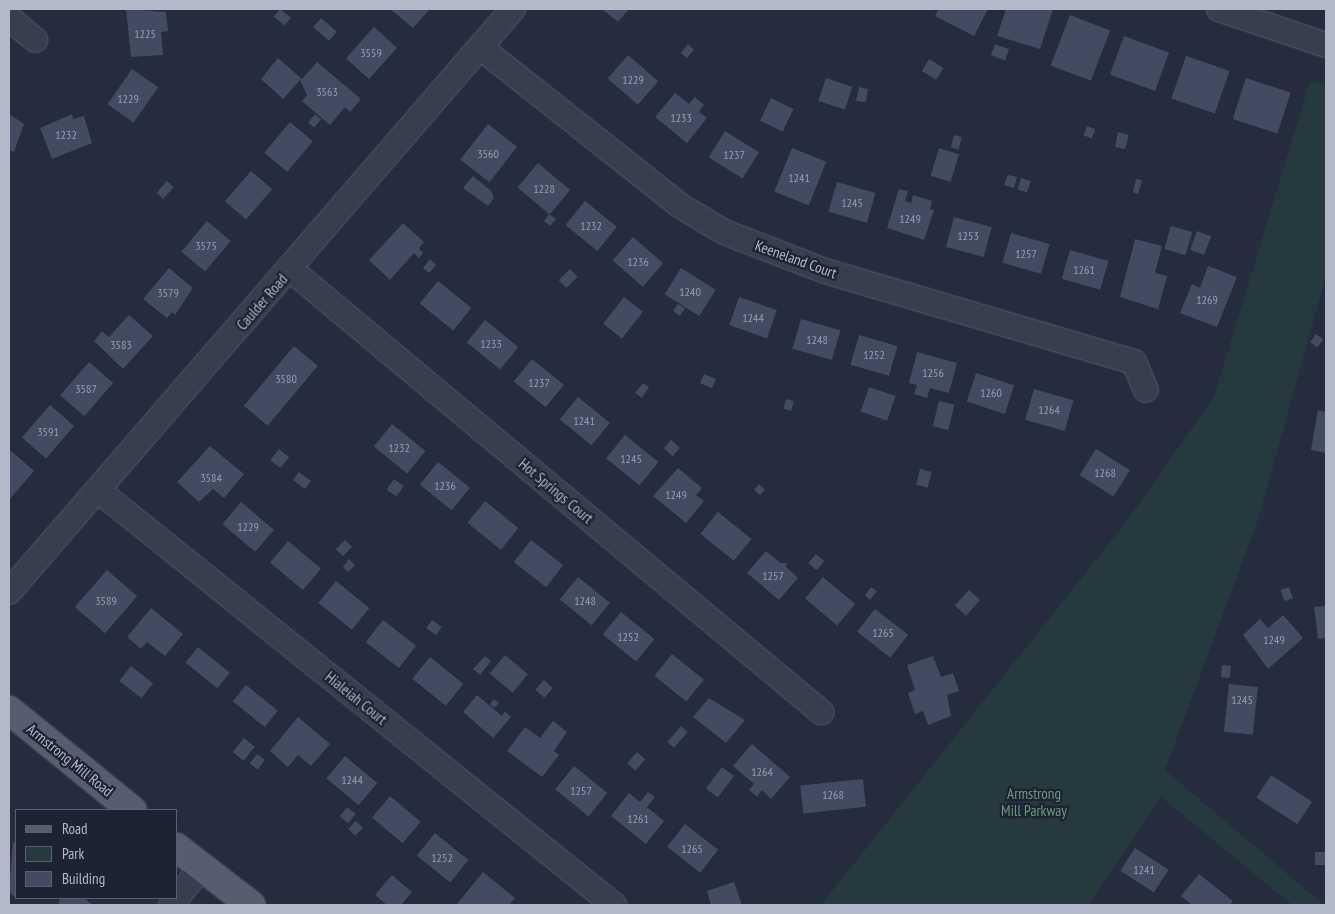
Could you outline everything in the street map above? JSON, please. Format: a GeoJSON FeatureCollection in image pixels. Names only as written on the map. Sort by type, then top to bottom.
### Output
{"type":"FeatureCollection","features":[{"type":"Feature","properties":{"kind":"main road","name":"Armstrong Mill Road"},"geometry":{"type":"LineString","coordinates":[[9,710],[131,809]]}},
{"type":"Feature","properties":{"kind":"main road"},"geometry":{"type":"LineString","coordinates":[[178,848],[251,905]]}},
{"type":"Feature","properties":{"kind":"street","name":"Caulder Road"},"geometry":{"type":"LineString","coordinates":[[9,592],[99,491],[512,9]]}},
{"type":"Feature","properties":{"kind":"street"},"geometry":{"type":"LineString","coordinates":[[1219,9],[1243,13],[1326,45]]}},
{"type":"Feature","properties":{"kind":"street"},"geometry":{"type":"LineString","coordinates":[[9,18],[35,40]]}},
{"type":"Feature","properties":{"kind":"street","name":"Keeneland Court"},"geometry":{"type":"LineString","coordinates":[[480,47],[679,205],[724,232],[825,271],[1134,362],[1146,390]]}},
{"type":"Feature","properties":{"kind":"street","name":"Hot Springs Court"},"geometry":{"type":"LineString","coordinates":[[290,269],[821,712]]}},
{"type":"Feature","properties":{"kind":"street","name":"Hialeiah Court"},"geometry":{"type":"LineString","coordinates":[[99,491],[614,905]]}},
{"type":"Feature","properties":{"kind":"street"},"geometry":{"type":"LineString","coordinates":[[178,896],[202,867]]}},
{"type":"Feature","properties":{"kind":"green space","name":"Armstrong Mill Parkway"},"geometry":{"type":"Polygon","coordinates":[[[1310,81],[1326,85],[1326,276],[1259,517],[1165,770],[1324,905],[1292,905],[1161,797],[1088,905],[821,905],[1126,522],[1214,397],[1310,81]]]}},
{"type":"Feature","properties":{"kind":"building"},"geometry":{"type":"Polygon","coordinates":[[[126,9],[166,12],[168,31],[161,32],[163,55],[131,57],[126,9]]]}},
{"type":"Feature","properties":{"kind":"building"},"geometry":{"type":"Polygon","coordinates":[[[280,9],[291,18],[285,26],[274,17],[280,9]]]}},
{"type":"Feature","properties":{"kind":"building"},"geometry":{"type":"Polygon","coordinates":[[[390,9],[430,9],[413,28],[390,9]]]}},
{"type":"Feature","properties":{"kind":"building"},"geometry":{"type":"Polygon","coordinates":[[[602,9],[629,9],[618,22],[602,9]]]}},
{"type":"Feature","properties":{"kind":"building"},"geometry":{"type":"Polygon","coordinates":[[[939,9],[988,9],[974,36],[935,16],[939,9]]]}},
{"type":"Feature","properties":{"kind":"building"},"geometry":{"type":"Polygon","coordinates":[[[1006,9],[1053,9],[1040,49],[997,36],[1006,9]]]}},
{"type":"Feature","properties":{"kind":"building"},"geometry":{"type":"Polygon","coordinates":[[[1070,15],[1110,30],[1091,81],[1051,65],[1070,15]]]}},
{"type":"Feature","properties":{"kind":"building"},"geometry":{"type":"Polygon","coordinates":[[[321,18],[337,32],[329,41],[313,27],[321,18]]]}},
{"type":"Feature","properties":{"kind":"building"},"geometry":{"type":"Polygon","coordinates":[[[374,27],[397,48],[369,79],[346,58],[374,27]]]}},
{"type":"Feature","properties":{"kind":"building"},"geometry":{"type":"Polygon","coordinates":[[[1124,36],[1169,52],[1155,91],[1110,75],[1124,36]]]}},
{"type":"Feature","properties":{"kind":"building"},"geometry":{"type":"Polygon","coordinates":[[[688,44],[694,50],[687,58],[681,53],[688,44]]]}},
{"type":"Feature","properties":{"kind":"building"},"geometry":{"type":"Polygon","coordinates":[[[995,44],[1009,49],[1005,60],[991,55],[995,44]]]}},
{"type":"Feature","properties":{"kind":"building"},"geometry":{"type":"Polygon","coordinates":[[[628,55],[658,81],[638,105],[608,78],[628,55]]]}},
{"type":"Feature","properties":{"kind":"building"},"geometry":{"type":"Polygon","coordinates":[[[1186,56],[1229,71],[1215,114],[1171,99],[1186,56]]]}},
{"type":"Feature","properties":{"kind":"building"},"geometry":{"type":"Polygon","coordinates":[[[278,58],[302,79],[317,62],[361,99],[350,112],[345,107],[330,125],[302,101],[307,95],[300,80],[283,99],[261,79],[278,58]]]}},
{"type":"Feature","properties":{"kind":"building"},"geometry":{"type":"Polygon","coordinates":[[[929,59],[944,68],[936,80],[922,71],[929,59]]]}},
{"type":"Feature","properties":{"kind":"building"},"geometry":{"type":"Polygon","coordinates":[[[132,69],[158,87],[134,123],[107,104],[132,69]]]}},
{"type":"Feature","properties":{"kind":"building"},"geometry":{"type":"Polygon","coordinates":[[[826,78],[852,87],[845,110],[818,101],[826,78]]]}},
{"type":"Feature","properties":{"kind":"building"},"geometry":{"type":"Polygon","coordinates":[[[1246,78],[1291,93],[1277,133],[1233,119],[1246,78]]]}},
{"type":"Feature","properties":{"kind":"building"},"geometry":{"type":"Polygon","coordinates":[[[859,87],[868,89],[866,102],[856,101],[859,87]]]}},
{"type":"Feature","properties":{"kind":"building"},"geometry":{"type":"Polygon","coordinates":[[[675,93],[689,104],[695,97],[704,105],[699,112],[707,118],[687,143],[655,117],[675,93]]]}},
{"type":"Feature","properties":{"kind":"building"},"geometry":{"type":"Polygon","coordinates":[[[771,98],[793,109],[783,131],[760,120],[771,98]]]}},
{"type":"Feature","properties":{"kind":"building"},"geometry":{"type":"Polygon","coordinates":[[[9,114],[24,124],[14,152],[9,150],[9,114]]]}},
{"type":"Feature","properties":{"kind":"building"},"geometry":{"type":"Polygon","coordinates":[[[72,114],[73,119],[84,116],[92,143],[52,159],[40,128],[72,114]]]}},
{"type":"Feature","properties":{"kind":"building"},"geometry":{"type":"Polygon","coordinates":[[[315,114],[321,119],[314,128],[308,122],[315,114]]]}},
{"type":"Feature","properties":{"kind":"building"},"geometry":{"type":"Polygon","coordinates":[[[290,122],[313,141],[287,172],[264,153],[290,122]]]}},
{"type":"Feature","properties":{"kind":"building"},"geometry":{"type":"Polygon","coordinates":[[[488,124],[517,147],[489,182],[460,159],[488,124]]]}},
{"type":"Feature","properties":{"kind":"building"},"geometry":{"type":"Polygon","coordinates":[[[1087,126],[1095,129],[1092,139],[1083,135],[1087,126]]]}},
{"type":"Feature","properties":{"kind":"building"},"geometry":{"type":"Polygon","coordinates":[[[725,131],[759,152],[742,178],[709,157],[725,131]]]}},
{"type":"Feature","properties":{"kind":"building"},"geometry":{"type":"Polygon","coordinates":[[[1118,132],[1129,135],[1125,149],[1115,147],[1118,132]]]}},
{"type":"Feature","properties":{"kind":"building"},"geometry":{"type":"Polygon","coordinates":[[[954,135],[962,137],[959,150],[951,148],[954,135]]]}},
{"type":"Feature","properties":{"kind":"building"},"geometry":{"type":"Polygon","coordinates":[[[792,148],[826,162],[809,205],[774,192],[792,148]]]}},
{"type":"Feature","properties":{"kind":"building"},"geometry":{"type":"Polygon","coordinates":[[[939,148],[959,154],[951,182],[931,176],[939,148]]]}},
{"type":"Feature","properties":{"kind":"building"},"geometry":{"type":"Polygon","coordinates":[[[538,163],[570,190],[550,215],[517,188],[538,163]]]}},
{"type":"Feature","properties":{"kind":"building"},"geometry":{"type":"Polygon","coordinates":[[[251,171],[272,189],[246,220],[225,201],[251,171]]]}},
{"type":"Feature","properties":{"kind":"building"},"geometry":{"type":"Polygon","coordinates":[[[1008,175],[1017,177],[1014,188],[1004,185],[1008,175]]]}},
{"type":"Feature","properties":{"kind":"building"},"geometry":{"type":"Polygon","coordinates":[[[473,176],[491,191],[494,198],[488,206],[463,188],[473,176]]]}},
{"type":"Feature","properties":{"kind":"building"},"geometry":{"type":"Polygon","coordinates":[[[1021,178],[1031,181],[1027,192],[1017,189],[1021,178]]]}},
{"type":"Feature","properties":{"kind":"building"},"geometry":{"type":"Polygon","coordinates":[[[1136,179],[1142,180],[1138,194],[1133,192],[1136,179]]]}},
{"type":"Feature","properties":{"kind":"building"},"geometry":{"type":"Polygon","coordinates":[[[167,181],[174,187],[163,199],[157,193],[167,181]]]}},
{"type":"Feature","properties":{"kind":"building"},"geometry":{"type":"Polygon","coordinates":[[[837,182],[875,193],[867,223],[828,212],[837,182]]]}},
{"type":"Feature","properties":{"kind":"building"},"geometry":{"type":"Polygon","coordinates":[[[899,189],[908,191],[905,201],[911,203],[913,195],[932,201],[930,209],[934,210],[924,240],[887,228],[899,189]]]}},
{"type":"Feature","properties":{"kind":"building"},"geometry":{"type":"Polygon","coordinates":[[[585,201],[617,227],[597,251],[565,225],[585,201]]]}},
{"type":"Feature","properties":{"kind":"building"},"geometry":{"type":"Polygon","coordinates":[[[549,214],[556,219],[550,226],[544,221],[549,214]]]}},
{"type":"Feature","properties":{"kind":"building"},"geometry":{"type":"Polygon","coordinates":[[[954,217],[992,227],[984,257],[946,247],[954,217]]]}},
{"type":"Feature","properties":{"kind":"building"},"geometry":{"type":"Polygon","coordinates":[[[207,221],[231,241],[205,272],[181,252],[207,221]]]}},
{"type":"Feature","properties":{"kind":"building"},"geometry":{"type":"Polygon","coordinates":[[[403,223],[424,242],[419,248],[423,253],[419,258],[414,253],[390,280],[369,260],[403,223]]]}},
{"type":"Feature","properties":{"kind":"building"},"geometry":{"type":"Polygon","coordinates":[[[1171,226],[1192,232],[1186,255],[1164,249],[1171,226]]]}},
{"type":"Feature","properties":{"kind":"building"},"geometry":{"type":"Polygon","coordinates":[[[1197,231],[1211,236],[1204,255],[1190,250],[1197,231]]]}},
{"type":"Feature","properties":{"kind":"building"},"geometry":{"type":"Polygon","coordinates":[[[1011,233],[1049,244],[1041,274],[1002,263],[1011,233]]]}},
{"type":"Feature","properties":{"kind":"building"},"geometry":{"type":"Polygon","coordinates":[[[633,237],[663,263],[643,287],[613,260],[633,237]]]}},
{"type":"Feature","properties":{"kind":"building"},"geometry":{"type":"Polygon","coordinates":[[[1135,239],[1162,246],[1155,273],[1167,276],[1158,309],[1120,297],[1135,239]]]}},
{"type":"Feature","properties":{"kind":"building"},"geometry":{"type":"Polygon","coordinates":[[[1070,250],[1108,261],[1100,290],[1062,279],[1070,250]]]}},
{"type":"Feature","properties":{"kind":"building"},"geometry":{"type":"Polygon","coordinates":[[[430,259],[436,265],[429,273],[423,268],[430,259]]]}},
{"type":"Feature","properties":{"kind":"building"},"geometry":{"type":"Polygon","coordinates":[[[1208,266],[1237,277],[1217,327],[1180,313],[1192,284],[1200,288],[1208,266]]]}},
{"type":"Feature","properties":{"kind":"building"},"geometry":{"type":"Polygon","coordinates":[[[169,268],[193,288],[175,315],[172,312],[167,318],[143,299],[169,268]]]}},
{"type":"Feature","properties":{"kind":"building"},"geometry":{"type":"Polygon","coordinates":[[[681,268],[716,290],[699,316],[665,294],[681,268]]]}},
{"type":"Feature","properties":{"kind":"building"},"geometry":{"type":"Polygon","coordinates":[[[570,269],[578,277],[566,288],[559,280],[570,269]]]}},
{"type":"Feature","properties":{"kind":"building"},"geometry":{"type":"Polygon","coordinates":[[[438,281],[471,308],[453,331],[420,304],[438,281]]]}},
{"type":"Feature","properties":{"kind":"building"},"geometry":{"type":"Polygon","coordinates":[[[624,297],[643,312],[622,339],[603,324],[624,297]]]}},
{"type":"Feature","properties":{"kind":"building"},"geometry":{"type":"Polygon","coordinates":[[[739,297],[777,310],[767,338],[729,325],[739,297]]]}},
{"type":"Feature","properties":{"kind":"building"},"geometry":{"type":"Polygon","coordinates":[[[678,304],[685,308],[680,316],[673,311],[678,304]]]}},
{"type":"Feature","properties":{"kind":"building"},"geometry":{"type":"Polygon","coordinates":[[[129,315],[153,336],[123,369],[94,341],[102,331],[109,337],[129,315]]]}},
{"type":"Feature","properties":{"kind":"building"},"geometry":{"type":"Polygon","coordinates":[[[801,319],[840,330],[832,360],[792,349],[801,319]]]}},
{"type":"Feature","properties":{"kind":"building"},"geometry":{"type":"Polygon","coordinates":[[[485,320],[518,347],[500,370],[467,343],[485,320]]]}},
{"type":"Feature","properties":{"kind":"building"},"geometry":{"type":"Polygon","coordinates":[[[1316,334],[1323,339],[1317,347],[1310,342],[1316,334]]]}},
{"type":"Feature","properties":{"kind":"building"},"geometry":{"type":"Polygon","coordinates":[[[859,335],[897,346],[889,376],[850,365],[859,335]]]}},
{"type":"Feature","properties":{"kind":"building"},"geometry":{"type":"Polygon","coordinates":[[[294,346],[318,366],[268,426],[244,406],[294,346]]]}},
{"type":"Feature","properties":{"kind":"building"},"geometry":{"type":"Polygon","coordinates":[[[917,352],[957,363],[949,393],[930,388],[927,398],[914,394],[917,385],[909,383],[917,352]]]}},
{"type":"Feature","properties":{"kind":"building"},"geometry":{"type":"Polygon","coordinates":[[[532,359],[564,385],[546,407],[514,382],[532,359]]]}},
{"type":"Feature","properties":{"kind":"building"},"geometry":{"type":"Polygon","coordinates":[[[89,362],[113,383],[84,416],[60,395],[89,362]]]}},
{"type":"Feature","properties":{"kind":"building"},"geometry":{"type":"Polygon","coordinates":[[[976,373],[1014,385],[1005,414],[967,402],[976,373]]]}},
{"type":"Feature","properties":{"kind":"building"},"geometry":{"type":"Polygon","coordinates":[[[704,374],[716,379],[712,388],[700,383],[704,374]]]}},
{"type":"Feature","properties":{"kind":"building"},"geometry":{"type":"Polygon","coordinates":[[[643,383],[649,387],[642,398],[635,393],[643,383]]]}},
{"type":"Feature","properties":{"kind":"building"},"geometry":{"type":"Polygon","coordinates":[[[869,387],[895,396],[887,421],[861,412],[869,387]]]}},
{"type":"Feature","properties":{"kind":"building"},"geometry":{"type":"Polygon","coordinates":[[[1034,389],[1073,400],[1065,431],[1025,420],[1034,389]]]}},
{"type":"Feature","properties":{"kind":"building"},"geometry":{"type":"Polygon","coordinates":[[[578,397],[610,423],[592,445],[560,420],[578,397]]]}},
{"type":"Feature","properties":{"kind":"building"},"geometry":{"type":"Polygon","coordinates":[[[786,399],[794,401],[791,411],[784,409],[786,399]]]}},
{"type":"Feature","properties":{"kind":"building"},"geometry":{"type":"Polygon","coordinates":[[[939,401],[955,405],[948,430],[933,426],[939,401]]]}},
{"type":"Feature","properties":{"kind":"building"},"geometry":{"type":"Polygon","coordinates":[[[50,405],[74,426],[46,458],[22,437],[50,405]]]}},
{"type":"Feature","properties":{"kind":"building"},"geometry":{"type":"Polygon","coordinates":[[[1318,410],[1326,412],[1326,453],[1311,450],[1318,410]]]}},
{"type":"Feature","properties":{"kind":"building"},"geometry":{"type":"Polygon","coordinates":[[[392,424],[425,451],[407,474],[374,447],[392,424]]]}},
{"type":"Feature","properties":{"kind":"building"},"geometry":{"type":"Polygon","coordinates":[[[625,435],[658,462],[640,485],[606,458],[625,435]]]}},
{"type":"Feature","properties":{"kind":"building"},"geometry":{"type":"Polygon","coordinates":[[[671,440],[680,448],[673,456],[664,448],[671,440]]]}},
{"type":"Feature","properties":{"kind":"building"},"geometry":{"type":"Polygon","coordinates":[[[210,446],[244,474],[224,498],[213,489],[199,502],[177,482],[210,446]]]}},
{"type":"Feature","properties":{"kind":"building"},"geometry":{"type":"Polygon","coordinates":[[[279,449],[289,457],[280,468],[270,460],[279,449]]]}},
{"type":"Feature","properties":{"kind":"building"},"geometry":{"type":"Polygon","coordinates":[[[1096,449],[1130,470],[1113,496],[1080,475],[1096,449]]]}},
{"type":"Feature","properties":{"kind":"building"},"geometry":{"type":"Polygon","coordinates":[[[10,450],[34,471],[9,500],[9,452],[10,450]]]}},
{"type":"Feature","properties":{"kind":"building"},"geometry":{"type":"Polygon","coordinates":[[[438,462],[470,488],[452,510],[420,485],[438,462]]]}},
{"type":"Feature","properties":{"kind":"building"},"geometry":{"type":"Polygon","coordinates":[[[678,468],[702,488],[696,495],[704,501],[686,523],[653,496],[678,468]]]}},
{"type":"Feature","properties":{"kind":"building"},"geometry":{"type":"Polygon","coordinates":[[[920,469],[932,472],[928,487],[916,485],[920,469]]]}},
{"type":"Feature","properties":{"kind":"building"},"geometry":{"type":"Polygon","coordinates":[[[299,472],[311,481],[305,489],[293,480],[299,472]]]}},
{"type":"Feature","properties":{"kind":"building"},"geometry":{"type":"Polygon","coordinates":[[[394,479],[404,486],[396,497],[387,490],[394,479]]]}},
{"type":"Feature","properties":{"kind":"building"},"geometry":{"type":"Polygon","coordinates":[[[759,484],[765,490],[760,495],[754,490],[759,484]]]}},
{"type":"Feature","properties":{"kind":"building"},"geometry":{"type":"Polygon","coordinates":[[[485,501],[518,528],[501,550],[467,523],[485,501]]]}},
{"type":"Feature","properties":{"kind":"building"},"geometry":{"type":"Polygon","coordinates":[[[241,502],[274,530],[255,552],[222,524],[241,502]]]}},
{"type":"Feature","properties":{"kind":"building"},"geometry":{"type":"Polygon","coordinates":[[[718,512],[751,539],[734,561],[700,534],[718,512]]]}},
{"type":"Feature","properties":{"kind":"building"},"geometry":{"type":"Polygon","coordinates":[[[345,540],[352,547],[343,556],[336,549],[345,540]]]}},
{"type":"Feature","properties":{"kind":"building"},"geometry":{"type":"Polygon","coordinates":[[[531,540],[563,565],[546,587],[514,562],[531,540]]]}},
{"type":"Feature","properties":{"kind":"building"},"geometry":{"type":"Polygon","coordinates":[[[288,541],[321,569],[303,590],[270,562],[288,541]]]}},
{"type":"Feature","properties":{"kind":"building"},"geometry":{"type":"Polygon","coordinates":[[[766,551],[781,563],[788,563],[785,566],[798,578],[779,600],[747,573],[766,551]]]}},
{"type":"Feature","properties":{"kind":"building"},"geometry":{"type":"Polygon","coordinates":[[[816,554],[824,561],[816,570],[808,563],[816,554]]]}},
{"type":"Feature","properties":{"kind":"building"},"geometry":{"type":"Polygon","coordinates":[[[349,559],[355,565],[348,572],[343,567],[349,559]]]}},
{"type":"Feature","properties":{"kind":"building"},"geometry":{"type":"Polygon","coordinates":[[[107,570],[137,596],[105,633],[75,607],[107,570]]]}},
{"type":"Feature","properties":{"kind":"building"},"geometry":{"type":"Polygon","coordinates":[[[578,577],[610,603],[592,625],[560,600],[578,577]]]}},
{"type":"Feature","properties":{"kind":"building"},"geometry":{"type":"Polygon","coordinates":[[[823,577],[855,604],[837,625],[805,598],[823,577]]]}},
{"type":"Feature","properties":{"kind":"building"},"geometry":{"type":"Polygon","coordinates":[[[336,581],[369,608],[352,630],[318,603],[336,581]]]}},
{"type":"Feature","properties":{"kind":"building"},"geometry":{"type":"Polygon","coordinates":[[[871,587],[877,591],[870,600],[865,595],[871,587]]]}},
{"type":"Feature","properties":{"kind":"building"},"geometry":{"type":"Polygon","coordinates":[[[1289,587],[1293,598],[1285,601],[1281,590],[1289,587]]]}},
{"type":"Feature","properties":{"kind":"building"},"geometry":{"type":"Polygon","coordinates":[[[969,590],[980,600],[966,616],[955,606],[969,590]]]}},
{"type":"Feature","properties":{"kind":"building"},"geometry":{"type":"Polygon","coordinates":[[[1326,606],[1326,638],[1318,639],[1314,607],[1326,606]]]}},
{"type":"Feature","properties":{"kind":"building"},"geometry":{"type":"Polygon","coordinates":[[[151,608],[183,634],[165,656],[147,642],[141,649],[127,637],[151,608]]]}},
{"type":"Feature","properties":{"kind":"building"},"geometry":{"type":"Polygon","coordinates":[[[875,609],[908,635],[890,658],[857,632],[875,609]]]}},
{"type":"Feature","properties":{"kind":"building"},"geometry":{"type":"Polygon","coordinates":[[[621,612],[654,639],[636,662],[603,635],[621,612]]]}},
{"type":"Feature","properties":{"kind":"building"},"geometry":{"type":"Polygon","coordinates":[[[1283,615],[1303,638],[1268,669],[1243,635],[1260,619],[1268,628],[1283,615]]]}},
{"type":"Feature","properties":{"kind":"building"},"geometry":{"type":"Polygon","coordinates":[[[383,620],[416,646],[399,668],[366,642],[383,620]]]}},
{"type":"Feature","properties":{"kind":"building"},"geometry":{"type":"Polygon","coordinates":[[[432,620],[442,627],[436,635],[426,628],[432,620]]]}},
{"type":"Feature","properties":{"kind":"building"},"geometry":{"type":"Polygon","coordinates":[[[198,647],[230,673],[217,688],[185,663],[198,647]]]}},
{"type":"Feature","properties":{"kind":"building"},"geometry":{"type":"Polygon","coordinates":[[[672,654],[704,680],[686,702],[654,676],[672,654]]]}},
{"type":"Feature","properties":{"kind":"building"},"geometry":{"type":"Polygon","coordinates":[[[505,655],[528,674],[513,693],[490,673],[505,655]]]}},
{"type":"Feature","properties":{"kind":"building"},"geometry":{"type":"Polygon","coordinates":[[[485,656],[491,661],[480,675],[473,669],[485,656]]]}},
{"type":"Feature","properties":{"kind":"building"},"geometry":{"type":"Polygon","coordinates":[[[933,656],[941,677],[953,673],[959,691],[947,695],[951,716],[928,725],[923,711],[915,714],[908,693],[915,690],[907,665],[933,656]]]}},
{"type":"Feature","properties":{"kind":"building"},"geometry":{"type":"Polygon","coordinates":[[[430,657],[463,684],[446,706],[412,679],[430,657]]]}},
{"type":"Feature","properties":{"kind":"building"},"geometry":{"type":"Polygon","coordinates":[[[1222,665],[1231,666],[1230,678],[1221,677],[1222,665]]]}},
{"type":"Feature","properties":{"kind":"building"},"geometry":{"type":"Polygon","coordinates":[[[131,666],[153,683],[141,698],[119,681],[131,666]]]}},
{"type":"Feature","properties":{"kind":"building"},"geometry":{"type":"Polygon","coordinates":[[[544,680],[553,688],[544,698],[535,690],[544,680]]]}},
{"type":"Feature","properties":{"kind":"building"},"geometry":{"type":"Polygon","coordinates":[[[1229,684],[1258,687],[1253,735],[1224,732],[1229,684]]]}},
{"type":"Feature","properties":{"kind":"building"},"geometry":{"type":"Polygon","coordinates":[[[246,685],[278,711],[265,727],[233,701],[246,685]]]}},
{"type":"Feature","properties":{"kind":"building"},"geometry":{"type":"Polygon","coordinates":[[[477,695],[502,716],[505,711],[511,717],[493,738],[463,712],[477,695]]]}},
{"type":"Feature","properties":{"kind":"building"},"geometry":{"type":"Polygon","coordinates":[[[709,698],[745,720],[726,743],[693,717],[709,698]]]}},
{"type":"Feature","properties":{"kind":"building"},"geometry":{"type":"Polygon","coordinates":[[[494,699],[499,703],[494,708],[490,704],[494,699]]]}},
{"type":"Feature","properties":{"kind":"building"},"geometry":{"type":"Polygon","coordinates":[[[298,717],[330,744],[311,766],[298,755],[288,767],[270,751],[298,717]]]}},
{"type":"Feature","properties":{"kind":"building"},"geometry":{"type":"Polygon","coordinates":[[[553,721],[567,732],[554,751],[559,755],[542,777],[507,751],[525,727],[540,738],[553,721]]]}},
{"type":"Feature","properties":{"kind":"building"},"geometry":{"type":"Polygon","coordinates":[[[681,726],[688,732],[674,748],[667,742],[681,726]]]}},
{"type":"Feature","properties":{"kind":"building"},"geometry":{"type":"Polygon","coordinates":[[[244,738],[255,747],[244,761],[233,752],[244,738]]]}},
{"type":"Feature","properties":{"kind":"building"},"geometry":{"type":"Polygon","coordinates":[[[752,744],[790,777],[771,799],[762,790],[757,797],[749,790],[754,784],[733,766],[752,744]]]}},
{"type":"Feature","properties":{"kind":"building"},"geometry":{"type":"Polygon","coordinates":[[[637,752],[645,759],[635,771],[627,763],[637,752]]]}},
{"type":"Feature","properties":{"kind":"building"},"geometry":{"type":"Polygon","coordinates":[[[257,754],[265,760],[258,770],[250,764],[257,754]]]}},
{"type":"Feature","properties":{"kind":"building"},"geometry":{"type":"Polygon","coordinates":[[[345,756],[377,783],[359,805],[326,778],[345,756]]]}},
{"type":"Feature","properties":{"kind":"building"},"geometry":{"type":"Polygon","coordinates":[[[574,766],[607,793],[589,816],[555,789],[574,766]]]}},
{"type":"Feature","properties":{"kind":"building"},"geometry":{"type":"Polygon","coordinates":[[[722,767],[734,776],[718,798],[706,789],[722,767]]]}},
{"type":"Feature","properties":{"kind":"building"},"geometry":{"type":"Polygon","coordinates":[[[1271,775],[1312,802],[1297,824],[1256,798],[1271,775]]]}},
{"type":"Feature","properties":{"kind":"building"},"geometry":{"type":"Polygon","coordinates":[[[863,779],[866,807],[803,813],[800,786],[863,779]]]}},
{"type":"Feature","properties":{"kind":"building"},"geometry":{"type":"Polygon","coordinates":[[[648,792],[655,797],[647,807],[664,821],[646,844],[611,816],[629,793],[640,802],[648,792]]]}},
{"type":"Feature","properties":{"kind":"building"},"geometry":{"type":"Polygon","coordinates":[[[390,796],[421,822],[403,843],[372,817],[390,796]]]}},
{"type":"Feature","properties":{"kind":"building"},"geometry":{"type":"Polygon","coordinates":[[[347,807],[356,814],[348,823],[340,816],[347,807]]]}},
{"type":"Feature","properties":{"kind":"building"},"geometry":{"type":"Polygon","coordinates":[[[356,821],[363,828],[355,836],[348,829],[356,821]]]}},
{"type":"Feature","properties":{"kind":"building"},"geometry":{"type":"Polygon","coordinates":[[[685,824],[718,850],[700,873],[667,847],[685,824]]]}},
{"type":"Feature","properties":{"kind":"building"},"geometry":{"type":"Polygon","coordinates":[[[435,833],[468,860],[450,883],[417,856],[435,833]]]}},
{"type":"Feature","properties":{"kind":"building"},"geometry":{"type":"Polygon","coordinates":[[[13,841],[15,843],[15,897],[9,892],[13,841]]]}},
{"type":"Feature","properties":{"kind":"building"},"geometry":{"type":"Polygon","coordinates":[[[1135,848],[1169,870],[1154,892],[1120,871],[1135,848]]]}},
{"type":"Feature","properties":{"kind":"building"},"geometry":{"type":"Polygon","coordinates":[[[1315,852],[1326,852],[1326,865],[1315,865],[1315,852]]]}},
{"type":"Feature","properties":{"kind":"building"},"geometry":{"type":"Polygon","coordinates":[[[483,872],[515,898],[509,905],[457,904],[483,872]]]}},
{"type":"Feature","properties":{"kind":"building"},"geometry":{"type":"Polygon","coordinates":[[[1199,874],[1233,901],[1230,905],[1192,905],[1181,896],[1199,874]]]}},
{"type":"Feature","properties":{"kind":"building"},"geometry":{"type":"Polygon","coordinates":[[[392,875],[412,892],[401,905],[387,905],[375,895],[392,875]]]}},
{"type":"Feature","properties":{"kind":"building"},"geometry":{"type":"Polygon","coordinates":[[[734,882],[742,905],[711,905],[707,891],[734,882]]]}},
{"type":"Feature","properties":{"kind":"building"},"geometry":{"type":"Polygon","coordinates":[[[60,899],[85,899],[93,905],[58,905],[60,899]]]}}]}
